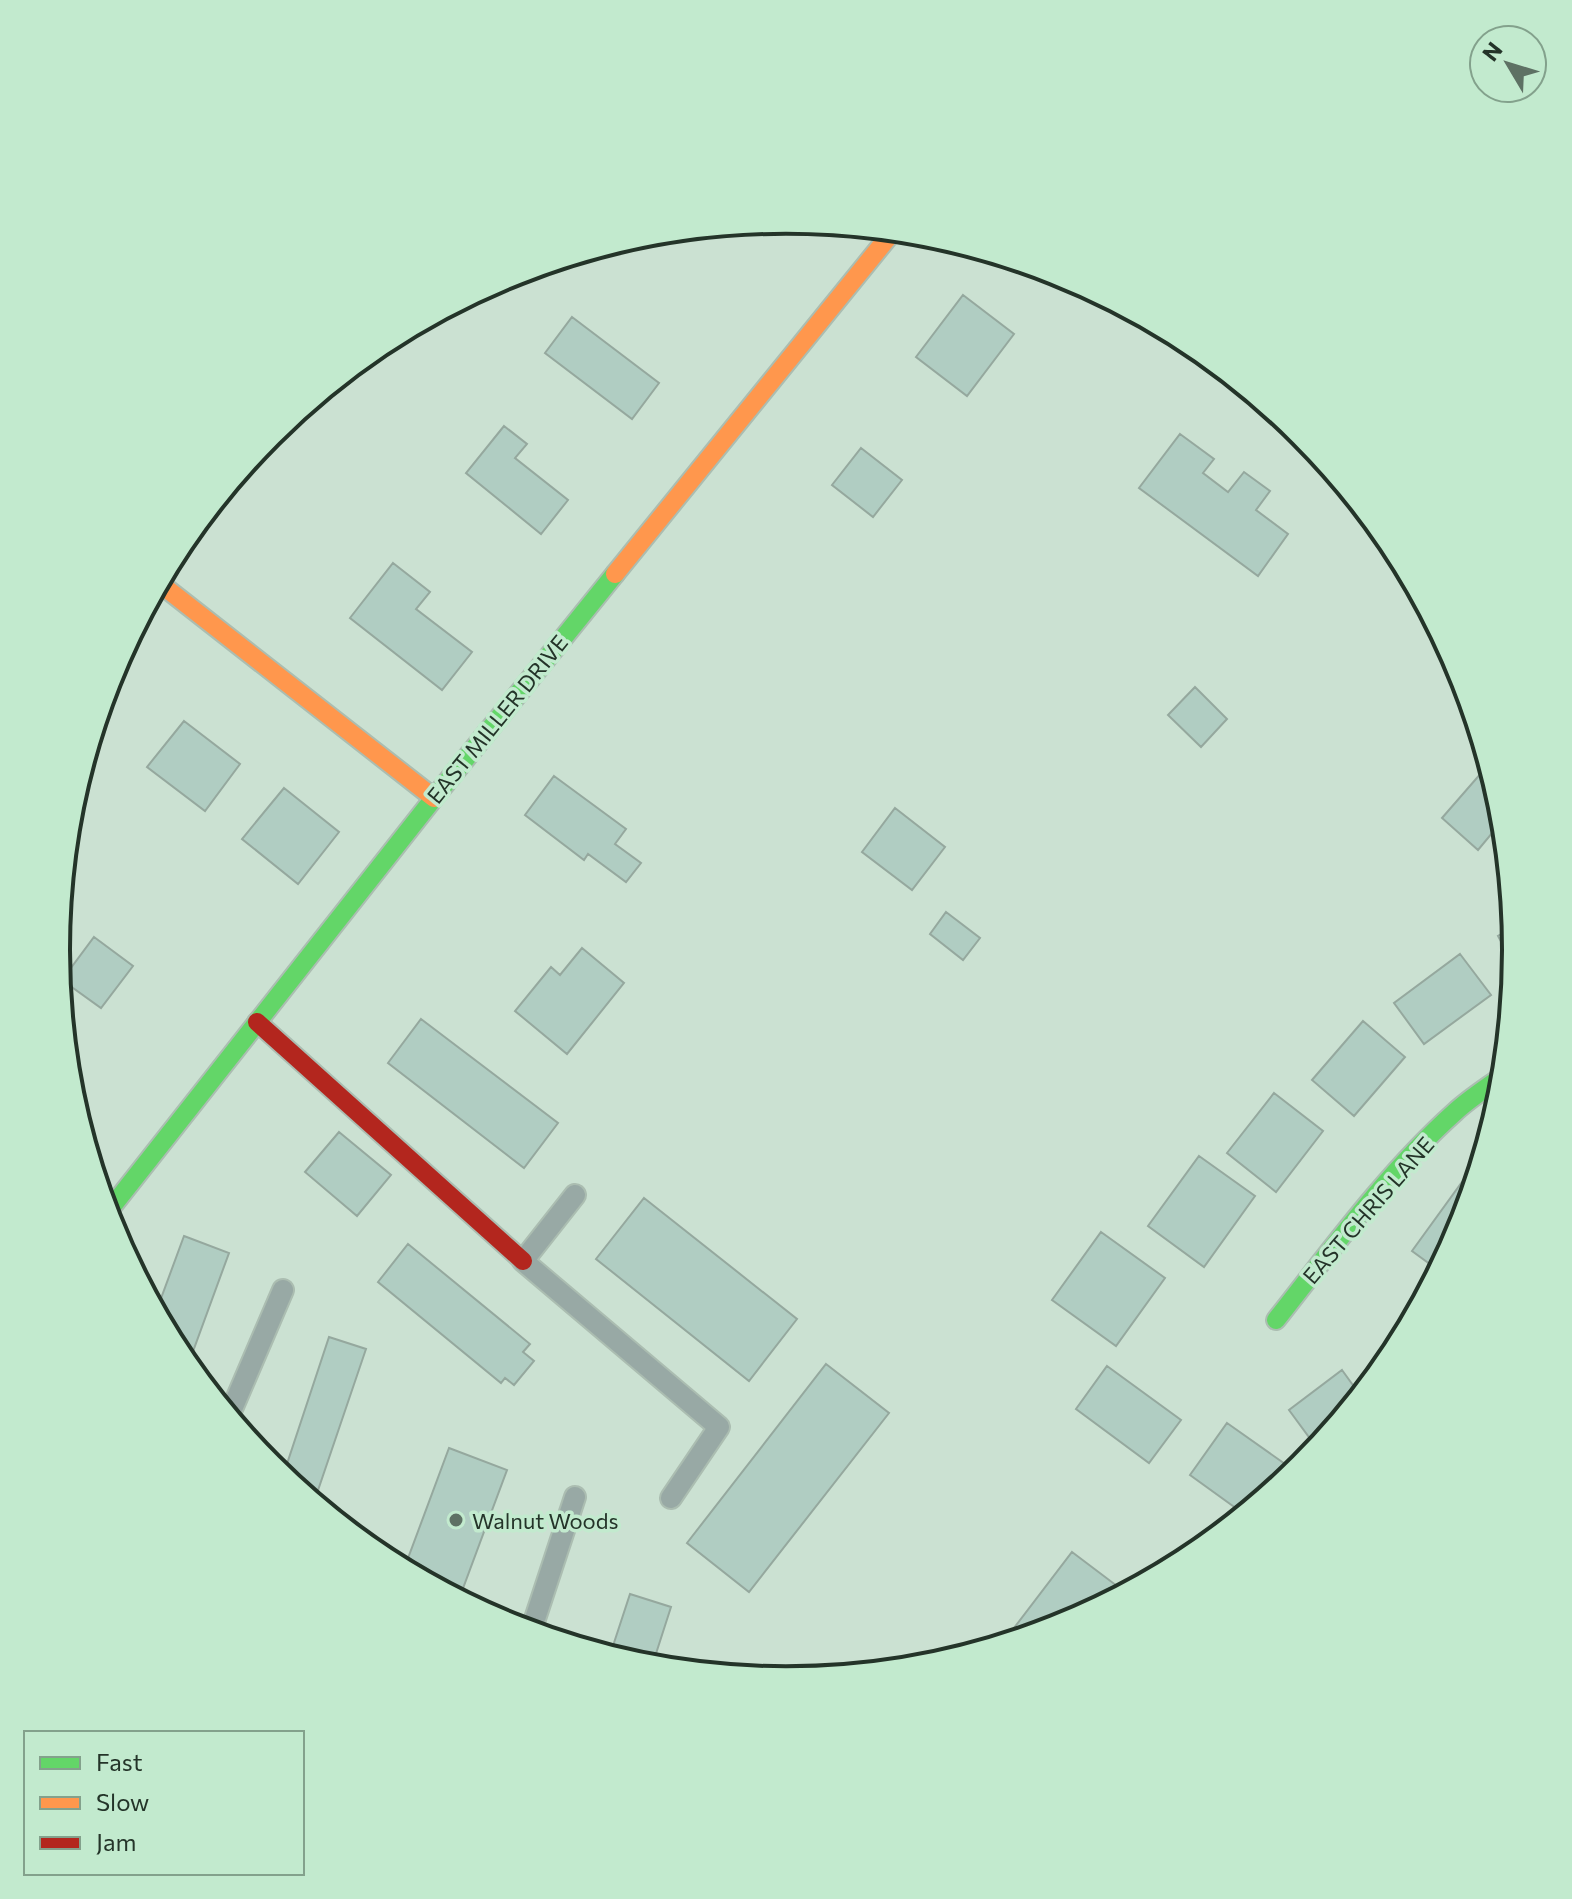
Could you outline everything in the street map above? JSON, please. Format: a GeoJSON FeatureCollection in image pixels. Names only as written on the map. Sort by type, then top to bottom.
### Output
{"type":"FeatureCollection","features":[{"type":"Feature","properties":{"kind":"street","name":"EAST MILLER DRIVE"},"geometry":{"type":"LineString","coordinates":[[116,1201],[434,798],[885,241]]}},
{"type":"Feature","properties":{"kind":"street"},"geometry":{"type":"LineString","coordinates":[[167,589],[434,798]]}},
{"type":"Feature","properties":{"kind":"street"},"geometry":{"type":"LineString","coordinates":[[257,1022],[523,1261]]}},
{"type":"Feature","properties":{"kind":"street","name":"EAST CHRIS LANE"},"geometry":{"type":"LineString","coordinates":[[1276,1320],[1372,1198],[1458,1110],[1488,1087]]}},
{"type":"Feature","properties":{"kind":"lane"},"geometry":{"type":"LineString","coordinates":[[575,1195],[523,1261],[719,1427],[671,1498]]}},
{"type":"Feature","properties":{"kind":"lane"},"geometry":{"type":"LineString","coordinates":[[234,1405],[283,1290]]}},
{"type":"Feature","properties":{"kind":"lane"},"geometry":{"type":"LineString","coordinates":[[535,1620],[575,1497]]}},
{"type":"Feature","properties":{"kind":"building"},"geometry":{"type":"Polygon","coordinates":[[[963,295],[1014,334],[967,396],[916,357],[963,295]]]}},
{"type":"Feature","properties":{"kind":"building"},"geometry":{"type":"Polygon","coordinates":[[[572,317],[659,383],[632,419],[545,353],[572,317]]]}},
{"type":"Feature","properties":{"kind":"building"},"geometry":{"type":"Polygon","coordinates":[[[504,426],[527,444],[515,458],[568,500],[541,534],[466,473],[504,426]]]}},
{"type":"Feature","properties":{"kind":"building"},"geometry":{"type":"Polygon","coordinates":[[[1180,434],[1214,459],[1203,473],[1228,492],[1244,472],[1270,491],[1256,510],[1288,534],[1258,576],[1139,488],[1180,434]]]}},
{"type":"Feature","properties":{"kind":"building"},"geometry":{"type":"Polygon","coordinates":[[[861,448],[902,480],[873,517],[832,485],[861,448]]]}},
{"type":"Feature","properties":{"kind":"building"},"geometry":{"type":"Polygon","coordinates":[[[393,563],[430,592],[416,609],[472,652],[442,690],[350,618],[393,563]]]}},
{"type":"Feature","properties":{"kind":"building"},"geometry":{"type":"Polygon","coordinates":[[[1195,687],[1227,719],[1201,747],[1168,715],[1195,687]]]}},
{"type":"Feature","properties":{"kind":"building"},"geometry":{"type":"Polygon","coordinates":[[[184,721],[240,764],[205,811],[147,767],[184,721]]]}},
{"type":"Feature","properties":{"kind":"building"},"geometry":{"type":"Polygon","coordinates":[[[1480,774],[1492,833],[1478,850],[1442,818],[1480,774]]]}},
{"type":"Feature","properties":{"kind":"building"},"geometry":{"type":"Polygon","coordinates":[[[554,776],[626,829],[615,844],[641,863],[626,882],[588,854],[584,860],[525,815],[554,776]]]}},
{"type":"Feature","properties":{"kind":"building"},"geometry":{"type":"Polygon","coordinates":[[[284,788],[339,832],[298,884],[242,839],[284,788]]]}},
{"type":"Feature","properties":{"kind":"building"},"geometry":{"type":"Polygon","coordinates":[[[895,808],[945,847],[912,890],[862,852],[895,808]]]}},
{"type":"Feature","properties":{"kind":"building"},"geometry":{"type":"Polygon","coordinates":[[[946,912],[980,938],[963,960],[930,934],[946,912]]]}},
{"type":"Feature","properties":{"kind":"building"},"geometry":{"type":"Polygon","coordinates":[[[94,937],[133,966],[101,1008],[72,987],[71,968],[94,937]]]}},
{"type":"Feature","properties":{"kind":"building"},"geometry":{"type":"Polygon","coordinates":[[[582,948],[624,983],[567,1054],[515,1011],[551,967],[560,975],[582,948]]]}},
{"type":"Feature","properties":{"kind":"building"},"geometry":{"type":"Polygon","coordinates":[[[1460,954],[1491,995],[1424,1044],[1394,1003],[1460,954]]]}},
{"type":"Feature","properties":{"kind":"building"},"geometry":{"type":"Polygon","coordinates":[[[421,1019],[558,1123],[524,1168],[388,1063],[421,1019]]]}},
{"type":"Feature","properties":{"kind":"building"},"geometry":{"type":"Polygon","coordinates":[[[1363,1021],[1405,1057],[1354,1116],[1312,1080],[1363,1021]]]}},
{"type":"Feature","properties":{"kind":"building"},"geometry":{"type":"Polygon","coordinates":[[[1274,1093],[1323,1131],[1276,1192],[1227,1153],[1274,1093]]]}},
{"type":"Feature","properties":{"kind":"building"},"geometry":{"type":"Polygon","coordinates":[[[339,1132],[391,1175],[357,1216],[305,1172],[339,1132]]]}},
{"type":"Feature","properties":{"kind":"building"},"geometry":{"type":"Polygon","coordinates":[[[1199,1156],[1255,1196],[1204,1267],[1148,1226],[1199,1156]]]}},
{"type":"Feature","properties":{"kind":"building"},"geometry":{"type":"Polygon","coordinates":[[[1462,1182],[1429,1264],[1412,1251],[1462,1182]]]}},
{"type":"Feature","properties":{"kind":"building"},"geometry":{"type":"Polygon","coordinates":[[[644,1198],[797,1319],[749,1381],[596,1259],[644,1198]]]}},
{"type":"Feature","properties":{"kind":"building"},"geometry":{"type":"Polygon","coordinates":[[[1101,1232],[1165,1278],[1116,1346],[1052,1300],[1101,1232]]]}},
{"type":"Feature","properties":{"kind":"building"},"geometry":{"type":"Polygon","coordinates":[[[184,1236],[229,1253],[193,1350],[161,1298],[184,1236]]]}},
{"type":"Feature","properties":{"kind":"building"},"geometry":{"type":"Polygon","coordinates":[[[408,1244],[530,1344],[523,1352],[534,1361],[514,1385],[505,1378],[501,1383],[378,1282],[408,1244]]]}},
{"type":"Feature","properties":{"kind":"building"},"geometry":{"type":"Polygon","coordinates":[[[329,1337],[366,1349],[318,1491],[287,1463],[329,1337]]]}},
{"type":"Feature","properties":{"kind":"building"},"geometry":{"type":"Polygon","coordinates":[[[826,1364],[889,1413],[749,1592],[687,1543],[826,1364]]]}},
{"type":"Feature","properties":{"kind":"building"},"geometry":{"type":"Polygon","coordinates":[[[1107,1366],[1181,1420],[1149,1463],[1076,1409],[1107,1366]]]}},
{"type":"Feature","properties":{"kind":"building"},"geometry":{"type":"Polygon","coordinates":[[[1342,1370],[1353,1386],[1309,1438],[1289,1410],[1342,1370]]]}},
{"type":"Feature","properties":{"kind":"building"},"geometry":{"type":"Polygon","coordinates":[[[1227,1423],[1284,1463],[1235,1507],[1190,1475],[1227,1423]]]}},
{"type":"Feature","properties":{"kind":"building","name":"Walnut Woods"},"geometry":{"type":"Polygon","coordinates":[[[449,1448],[507,1470],[463,1589],[408,1558],[449,1448]]]}},
{"type":"Feature","properties":{"kind":"building"},"geometry":{"type":"Polygon","coordinates":[[[1072,1552],[1116,1585],[1060,1611],[1014,1628],[1072,1552]]]}},
{"type":"Feature","properties":{"kind":"building","name":"Walnut Woods"},"geometry":{"type":"Polygon","coordinates":[[[630,1594],[671,1607],[656,1653],[614,1644],[630,1594]]]}},
{"type":"Feature","properties":{"kind":"traffic: fast"},"geometry":{"type":"LineString","coordinates":[[116,1201],[615,574]]}},
{"type":"Feature","properties":{"kind":"traffic: fast"},"geometry":{"type":"LineString","coordinates":[[1276,1320],[1406,1160],[1461,1107],[1488,1087]]}},
{"type":"Feature","properties":{"kind":"traffic: slow"},"geometry":{"type":"LineString","coordinates":[[615,574],[885,241]]}},
{"type":"Feature","properties":{"kind":"traffic: slow"},"geometry":{"type":"LineString","coordinates":[[167,589],[434,798]]}},
{"type":"Feature","properties":{"kind":"traffic: jam"},"geometry":{"type":"LineString","coordinates":[[257,1022],[523,1261]]}},
{"type":"Feature","properties":{"kind":"place","name":"Walnut Woods"},"geometry":{"type":"Point","coordinates":[456,1520]}}]}
